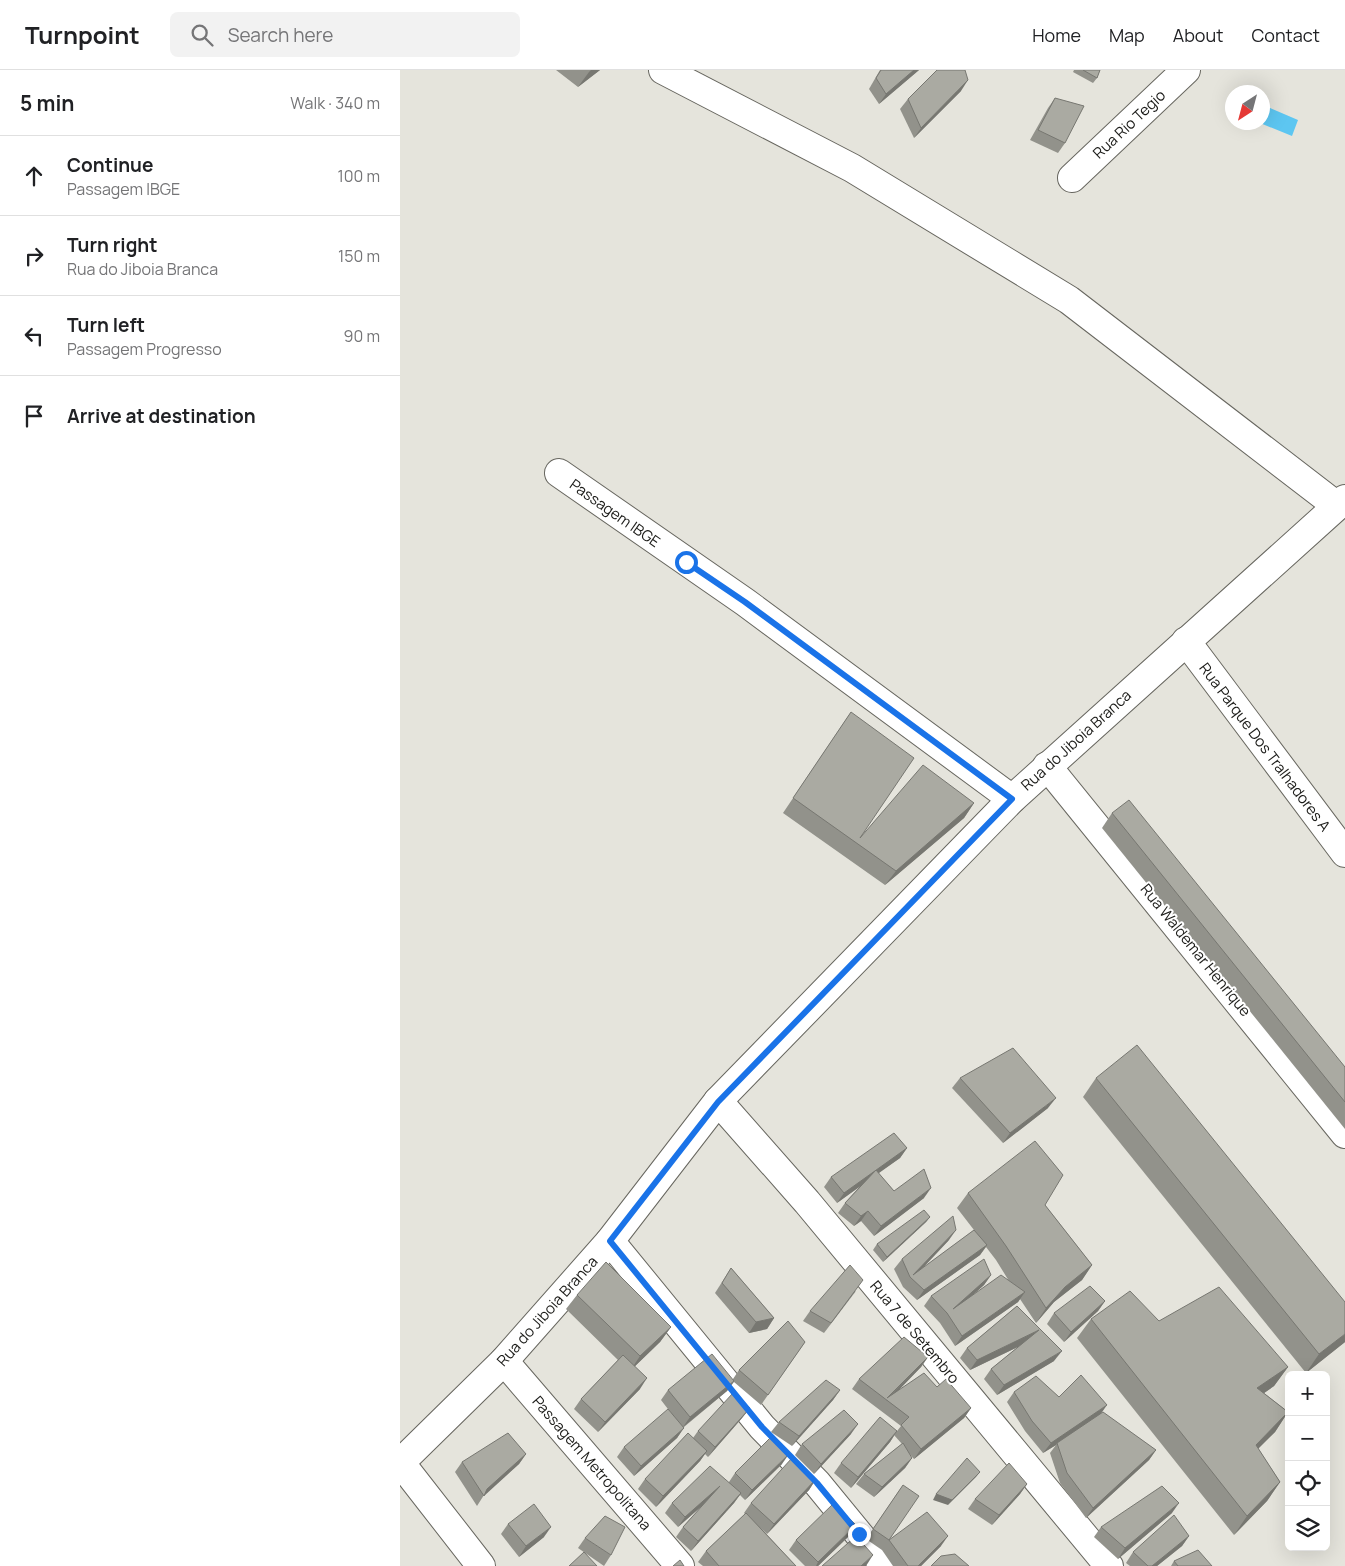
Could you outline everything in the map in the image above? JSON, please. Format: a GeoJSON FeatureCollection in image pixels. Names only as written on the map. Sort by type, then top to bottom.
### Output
{"type":"FeatureCollection","features":[{"type":"Feature","properties":{"kind":"street"},"geometry":{"type":"LineString","coordinates":[[663,70],[852,168],[1069,300],[1341,503]]}},
{"type":"Feature","properties":{"kind":"street","name":"Rua Rio Tegio"},"geometry":{"type":"LineString","coordinates":[[1072,178],[1186,70]]}},
{"type":"Feature","properties":{"kind":"street","name":"Passagem IBGE"},"geometry":{"type":"LineString","coordinates":[[558,473],[745,602],[1012,799]]}},
{"type":"Feature","properties":{"kind":"street","name":"Rua do Jiboia Branca"},"geometry":{"type":"LineString","coordinates":[[400,1462],[504,1361],[610,1241],[718,1102],[1012,799],[1341,503]]}},
{"type":"Feature","properties":{"kind":"street","name":"Rua Parque Dos Tralhadores A"},"geometry":{"type":"LineString","coordinates":[[1186,641],[1345,853]]}},
{"type":"Feature","properties":{"kind":"street","name":"Rua Waldemar Henrique"},"geometry":{"type":"LineString","coordinates":[[1047,766],[1345,1134]]}},
{"type":"Feature","properties":{"kind":"street","name":"Rua 7 de Setembro"},"geometry":{"type":"LineString","coordinates":[[718,1102],[807,1202],[1109,1566]]}},
{"type":"Feature","properties":{"kind":"street"},"geometry":{"type":"LineString","coordinates":[[610,1241],[762,1427],[817,1483],[885,1566]]}},
{"type":"Feature","properties":{"kind":"street","name":"Passagem Metropolitana"},"geometry":{"type":"LineString","coordinates":[[504,1361],[680,1566]]}},
{"type":"Feature","properties":{"kind":"street"},"geometry":{"type":"LineString","coordinates":[[400,1462],[482,1566]]}},
{"type":"Feature","properties":{"kind":"water"},"geometry":{"type":"Polygon","coordinates":[[[1270,108],[1298,120],[1292,136],[1270,127],[1270,108]]]}},
{"type":"Feature","properties":{"kind":"building"},"geometry":{"type":"Polygon","coordinates":[[[881,70],[914,70],[886,94],[876,78],[881,70]]]}},
{"type":"Feature","properties":{"kind":"building"},"geometry":{"type":"Polygon","coordinates":[[[937,70],[965,70],[968,80],[921,128],[908,99],[937,70]]]}},
{"type":"Feature","properties":{"kind":"building"},"geometry":{"type":"Polygon","coordinates":[[[1083,70],[1100,70],[1097,78],[1083,70]]]}},
{"type":"Feature","properties":{"kind":"building"},"geometry":{"type":"Polygon","coordinates":[[[1055,98],[1084,106],[1065,143],[1038,130],[1055,98]]]}},
{"type":"Feature","properties":{"kind":"building"},"geometry":{"type":"Polygon","coordinates":[[[851,712],[914,758],[860,838],[923,765],[974,803],[896,871],[793,798],[851,712]]]}},
{"type":"Feature","properties":{"kind":"building"},"geometry":{"type":"Polygon","coordinates":[[[1129,800],[1345,1067],[1345,1102],[1112,813],[1129,800]]]}},
{"type":"Feature","properties":{"kind":"building"},"geometry":{"type":"Polygon","coordinates":[[[1137,1045],[1345,1302],[1345,1334],[1319,1354],[1096,1078],[1137,1045]]]}},
{"type":"Feature","properties":{"kind":"building"},"geometry":{"type":"Polygon","coordinates":[[[1013,1048],[1056,1098],[1010,1133],[960,1078],[1013,1048]]]}},
{"type":"Feature","properties":{"kind":"building"},"geometry":{"type":"Polygon","coordinates":[[[894,1133],[907,1148],[844,1193],[831,1177],[894,1133]]]}},
{"type":"Feature","properties":{"kind":"building"},"geometry":{"type":"Polygon","coordinates":[[[1035,1141],[1063,1175],[1045,1205],[1092,1265],[1065,1287],[1046,1308],[1006,1246],[968,1193],[1035,1141]]]}},
{"type":"Feature","properties":{"kind":"building"},"geometry":{"type":"Polygon","coordinates":[[[924,1169],[931,1188],[881,1226],[868,1211],[861,1216],[845,1203],[876,1170],[894,1191],[924,1169]]]}},
{"type":"Feature","properties":{"kind":"building"},"geometry":{"type":"Polygon","coordinates":[[[924,1210],[930,1217],[887,1257],[877,1244],[924,1210]]]}},
{"type":"Feature","properties":{"kind":"building"},"geometry":{"type":"Polygon","coordinates":[[[953,1216],[956,1230],[913,1275],[974,1230],[987,1245],[924,1290],[910,1277],[902,1259],[953,1216]]]}},
{"type":"Feature","properties":{"kind":"building"},"geometry":{"type":"Polygon","coordinates":[[[984,1259],[991,1275],[953,1309],[1001,1275],[1025,1292],[962,1336],[947,1313],[931,1296],[984,1259]]]}},
{"type":"Feature","properties":{"kind":"building"},"geometry":{"type":"Polygon","coordinates":[[[606,1262],[671,1327],[640,1356],[577,1295],[606,1262]]]}},
{"type":"Feature","properties":{"kind":"building"},"geometry":{"type":"Polygon","coordinates":[[[850,1265],[863,1280],[831,1323],[810,1311],[850,1265]]]}},
{"type":"Feature","properties":{"kind":"building"},"geometry":{"type":"Polygon","coordinates":[[[731,1268],[774,1318],[756,1322],[722,1283],[731,1268]]]}},
{"type":"Feature","properties":{"kind":"building"},"geometry":{"type":"Polygon","coordinates":[[[1090,1286],[1105,1301],[1071,1332],[1054,1313],[1090,1286]]]}},
{"type":"Feature","properties":{"kind":"building"},"geometry":{"type":"Polygon","coordinates":[[[1219,1287],[1288,1367],[1257,1388],[1285,1410],[1285,1415],[1256,1445],[1280,1482],[1247,1516],[1091,1319],[1130,1291],[1159,1321],[1219,1287]]]}},
{"type":"Feature","properties":{"kind":"building"},"geometry":{"type":"Polygon","coordinates":[[[1017,1306],[1062,1351],[1004,1385],[991,1369],[1039,1330],[977,1360],[967,1348],[1017,1306]]]}},
{"type":"Feature","properties":{"kind":"building"},"geometry":{"type":"Polygon","coordinates":[[[788,1321],[805,1342],[768,1395],[739,1370],[788,1321]]]}},
{"type":"Feature","properties":{"kind":"building"},"geometry":{"type":"Polygon","coordinates":[[[904,1337],[928,1357],[887,1398],[924,1373],[937,1387],[946,1379],[971,1408],[921,1449],[901,1425],[909,1417],[859,1379],[904,1337]]]}},
{"type":"Feature","properties":{"kind":"building"},"geometry":{"type":"Polygon","coordinates":[[[712,1354],[734,1381],[690,1417],[668,1390],[712,1354]]]}},
{"type":"Feature","properties":{"kind":"building"},"geometry":{"type":"Polygon","coordinates":[[[623,1355],[647,1378],[605,1422],[581,1399],[623,1355]]]}},
{"type":"Feature","properties":{"kind":"building"},"geometry":{"type":"Polygon","coordinates":[[[1081,1375],[1107,1405],[1051,1443],[1032,1421],[1014,1392],[1036,1376],[1059,1397],[1081,1375]]]}},
{"type":"Feature","properties":{"kind":"building"},"geometry":{"type":"Polygon","coordinates":[[[826,1380],[840,1390],[799,1436],[779,1422],[826,1380]]]}},
{"type":"Feature","properties":{"kind":"building"},"geometry":{"type":"Polygon","coordinates":[[[733,1393],[750,1408],[715,1447],[698,1431],[733,1393]]]}},
{"type":"Feature","properties":{"kind":"building"},"geometry":{"type":"Polygon","coordinates":[[[668,1409],[684,1428],[641,1466],[624,1447],[668,1409]]]}},
{"type":"Feature","properties":{"kind":"building"},"geometry":{"type":"Polygon","coordinates":[[[844,1410],[858,1424],[821,1464],[802,1444],[844,1410]]]}},
{"type":"Feature","properties":{"kind":"building"},"geometry":{"type":"Polygon","coordinates":[[[1103,1412],[1156,1450],[1093,1508],[1067,1473],[1057,1443],[1103,1412]]]}},
{"type":"Feature","properties":{"kind":"building"},"geometry":{"type":"Polygon","coordinates":[[[880,1417],[897,1431],[858,1477],[841,1463],[880,1417]]]}},
{"type":"Feature","properties":{"kind":"building"},"geometry":{"type":"Polygon","coordinates":[[[508,1433],[526,1454],[487,1489],[484,1496],[462,1462],[508,1433]]]}},
{"type":"Feature","properties":{"kind":"building"},"geometry":{"type":"Polygon","coordinates":[[[688,1433],[707,1451],[663,1496],[645,1479],[688,1433]]]}},
{"type":"Feature","properties":{"kind":"building"},"geometry":{"type":"Polygon","coordinates":[[[771,1437],[789,1454],[752,1490],[735,1473],[771,1437]]]}},
{"type":"Feature","properties":{"kind":"building"},"geometry":{"type":"Polygon","coordinates":[[[903,1443],[912,1458],[882,1487],[864,1474],[903,1443]]]}},
{"type":"Feature","properties":{"kind":"building"},"geometry":{"type":"Polygon","coordinates":[[[792,1458],[816,1479],[774,1524],[751,1503],[792,1458]]]}},
{"type":"Feature","properties":{"kind":"building"},"geometry":{"type":"Polygon","coordinates":[[[967,1458],[980,1472],[952,1500],[936,1494],[967,1458]]]}},
{"type":"Feature","properties":{"kind":"building"},"geometry":{"type":"Polygon","coordinates":[[[1009,1463],[1027,1484],[999,1515],[975,1499],[1009,1463]]]}},
{"type":"Feature","properties":{"kind":"building"},"geometry":{"type":"Polygon","coordinates":[[[710,1466],[741,1493],[698,1541],[683,1527],[720,1486],[685,1517],[672,1503],[710,1466]]]}},
{"type":"Feature","properties":{"kind":"building"},"geometry":{"type":"Polygon","coordinates":[[[903,1485],[919,1496],[889,1540],[873,1529],[903,1485]]]}},
{"type":"Feature","properties":{"kind":"building"},"geometry":{"type":"Polygon","coordinates":[[[1162,1486],[1179,1503],[1125,1548],[1101,1527],[1162,1486]]]}},
{"type":"Feature","properties":{"kind":"building"},"geometry":{"type":"Polygon","coordinates":[[[834,1503],[856,1525],[818,1562],[796,1540],[834,1503]]]}},
{"type":"Feature","properties":{"kind":"building"},"geometry":{"type":"Polygon","coordinates":[[[534,1504],[551,1527],[526,1546],[508,1524],[534,1504]]]}},
{"type":"Feature","properties":{"kind":"building"},"geometry":{"type":"Polygon","coordinates":[[[927,1512],[948,1536],[918,1566],[908,1566],[889,1540],[927,1512]]]}},
{"type":"Feature","properties":{"kind":"building"},"geometry":{"type":"Polygon","coordinates":[[[746,1513],[796,1566],[719,1566],[706,1551],[746,1513]]]}},
{"type":"Feature","properties":{"kind":"building"},"geometry":{"type":"Polygon","coordinates":[[[1174,1515],[1189,1536],[1152,1566],[1148,1566],[1133,1552],[1174,1515]]]}},
{"type":"Feature","properties":{"kind":"building"},"geometry":{"type":"Polygon","coordinates":[[[605,1516],[625,1527],[611,1555],[585,1538],[605,1516]]]}},
{"type":"Feature","properties":{"kind":"building"},"geometry":{"type":"Polygon","coordinates":[[[856,1536],[873,1555],[861,1566],[822,1566],[856,1536]]]}},
{"type":"Feature","properties":{"kind":"building"},"geometry":{"type":"Polygon","coordinates":[[[1198,1550],[1212,1566],[1178,1566],[1174,1561],[1198,1550]]]}},
{"type":"Feature","properties":{"kind":"building"},"geometry":{"type":"Polygon","coordinates":[[[584,1552],[597,1566],[569,1566],[584,1552]]]}},
{"type":"Feature","properties":{"kind":"building"},"geometry":{"type":"Polygon","coordinates":[[[955,1554],[969,1566],[931,1566],[941,1556],[955,1554]]]}},
{"type":"Feature","properties":{"kind":"building"},"geometry":{"type":"Polygon","coordinates":[[[680,1560],[684,1566],[673,1566],[680,1560]]]}},
{"type":"Feature","properties":{"kind":"route"},"geometry":{"type":"LineString","coordinates":[[686,562],[745,602],[1012,799],[718,1102],[610,1241],[762,1427],[817,1483],[859,1534]]}}]}
